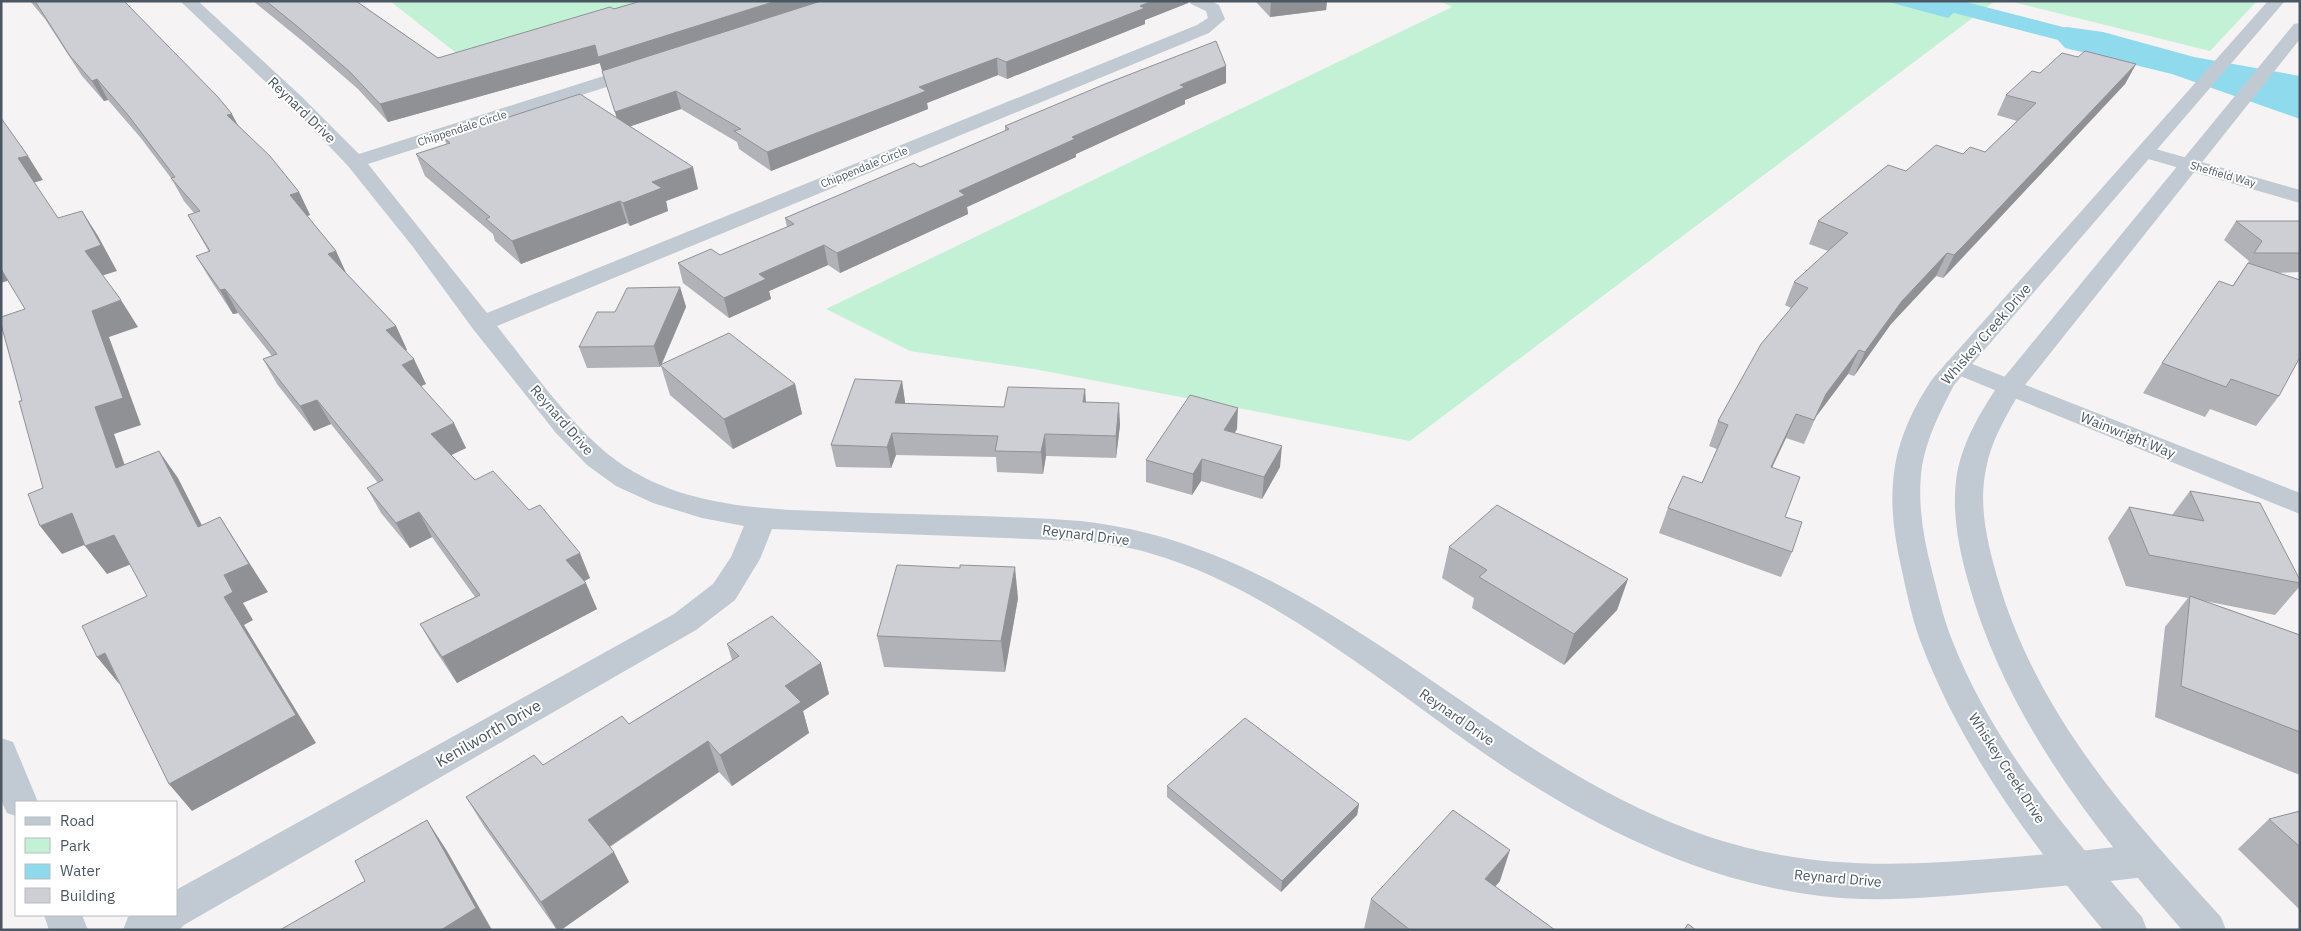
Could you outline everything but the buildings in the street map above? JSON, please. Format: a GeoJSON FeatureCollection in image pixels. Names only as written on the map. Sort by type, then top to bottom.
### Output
{"type":"FeatureCollection","features":[{"type":"Feature","properties":{"kind":"street","name":"Reynard Drive"},"geometry":{"type":"LineString","coordinates":[[188,1],[319,124],[355,162],[437,264],[482,324],[582,447],[610,470],[644,489],[683,504],[721,513],[762,519],[1050,529],[1110,535],[1169,548],[1225,568],[1312,617],[1528,766],[1591,803],[1660,835],[1732,860],[1799,876],[1865,882],[1928,880],[2076,869],[2145,860]]}},
{"type":"Feature","properties":{"kind":"street","name":"Chippendale Circle"},"geometry":{"type":"LineString","coordinates":[[482,324],[1203,29],[1217,19],[1213,8],[1197,1]]}},
{"type":"Feature","properties":{"kind":"street","name":"Whiskey Creek Drive"},"geometry":{"type":"LineString","coordinates":[[2128,930],[2076,869],[2002,764],[1967,705],[1940,651],[1926,610],[1913,556],[1907,521],[1907,475],[1920,424],[1944,382],[2277,1]]}},
{"type":"Feature","properties":{"kind":"street"},"geometry":{"type":"LineString","coordinates":[[2207,930],[2145,860],[2098,801],[2038,711],[1998,633],[1985,598],[1971,535],[1970,480],[1985,430],[2010,387],[2300,28]]}},
{"type":"Feature","properties":{"kind":"street","name":"Chippendale Circle"},"geometry":{"type":"LineString","coordinates":[[355,162],[657,65]]}},
{"type":"Feature","properties":{"kind":"street","name":"Sheffield Way"},"geometry":{"type":"LineString","coordinates":[[2145,152],[2300,197]]}},
{"type":"Feature","properties":{"kind":"street","name":"Wainwright Way"},"geometry":{"type":"LineString","coordinates":[[1957,366],[2300,504]]}},
{"type":"Feature","properties":{"kind":"street","name":"Kenilworth Drive"},"geometry":{"type":"LineString","coordinates":[[178,909],[685,622],[724,592],[745,559],[762,519]]}},
{"type":"Feature","properties":{"kind":"street"},"geometry":{"type":"LineString","coordinates":[[1,752],[20,801]]}},
{"type":"Feature","properties":{"kind":"street"},"geometry":{"type":"LineString","coordinates":[[63,916],[69,930]]}},
{"type":"Feature","properties":{"kind":"street"},"geometry":{"type":"LineString","coordinates":[[142,930],[167,916]]}},
{"type":"Feature","properties":{"kind":"green space"},"geometry":{"type":"Polygon","coordinates":[[[390,1],[653,1],[460,56],[390,1]]]}},
{"type":"Feature","properties":{"kind":"green space"},"geometry":{"type":"Polygon","coordinates":[[[1440,1],[1995,1],[1410,441],[1034,369],[910,351],[826,309],[1452,7],[1440,1]]]}},
{"type":"Feature","properties":{"kind":"green space"},"geometry":{"type":"Polygon","coordinates":[[[2009,1],[2257,1],[2210,51],[2009,1]]]}},
{"type":"Feature","properties":{"kind":"water"},"geometry":{"type":"Polygon","coordinates":[[[1885,1],[1966,1],[1948,18],[1885,1]]]}},
{"type":"Feature","properties":{"kind":"water"},"geometry":{"type":"Polygon","coordinates":[[[2067,27],[2103,32],[2194,57],[2300,76],[2300,119],[2172,74],[2065,48],[2050,31],[2067,27]]]}},
{"type":"Feature","properties":{"kind":"waterway"},"geometry":{"type":"LineString","coordinates":[[1935,1],[2101,44]]}}]}
